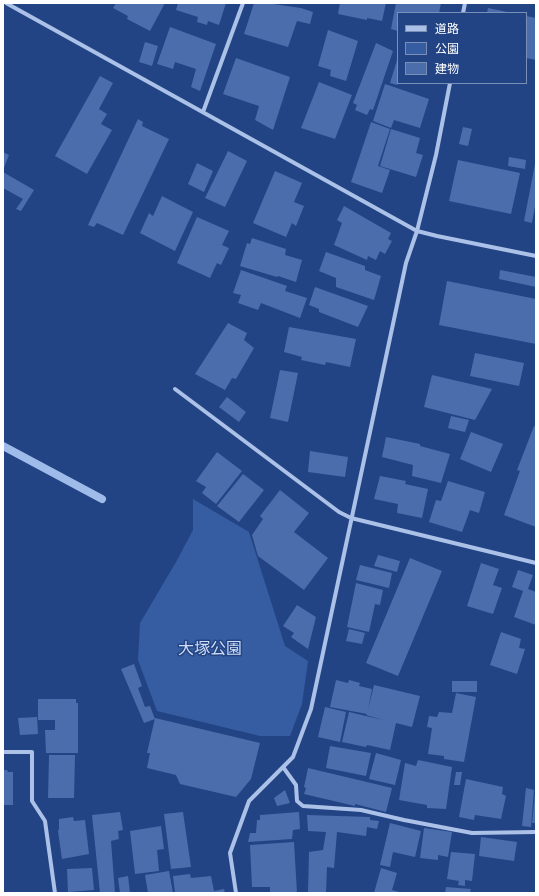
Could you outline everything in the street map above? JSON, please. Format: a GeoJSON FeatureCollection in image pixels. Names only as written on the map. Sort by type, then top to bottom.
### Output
{"type":"FeatureCollection","features":[{"type":"Feature","properties":{"kind":"street"},"geometry":{"type":"LineString","coordinates":[[6,3],[402,223],[417,230],[437,236],[536,256]]}},
{"type":"Feature","properties":{"kind":"street"},"geometry":{"type":"LineString","coordinates":[[203,112],[243,3]]}},
{"type":"Feature","properties":{"kind":"street"},"geometry":{"type":"LineString","coordinates":[[236,893],[230,853],[250,801],[293,757],[311,709],[406,263],[417,230],[436,156],[450,84]]}},
{"type":"Feature","properties":{"kind":"street"},"geometry":{"type":"LineString","coordinates":[[175,390],[338,512],[351,518],[536,562]]}},
{"type":"Feature","properties":{"kind":"street"},"geometry":{"type":"LineString","coordinates":[[3,752],[32,752],[32,801],[45,821],[55,893]]}},
{"type":"Feature","properties":{"kind":"street"},"geometry":{"type":"LineString","coordinates":[[283,767],[296,785],[297,801],[303,806],[361,810],[472,833],[536,832]]}},
{"type":"Feature","properties":{"kind":"green space","name":"大塚公園"},"geometry":{"type":"Polygon","coordinates":[[[193,499],[249,532],[285,646],[308,661],[302,704],[290,736],[260,736],[157,711],[138,660],[140,623],[193,530],[193,499]]]}},
{"type":"Feature","properties":{"kind":"building"},"geometry":{"type":"Polygon","coordinates":[[[116,3],[165,3],[150,31],[127,19],[128,16],[113,8],[116,3]]]}},
{"type":"Feature","properties":{"kind":"building"},"geometry":{"type":"Polygon","coordinates":[[[178,3],[226,3],[219,25],[208,21],[207,25],[197,22],[198,17],[176,10],[178,3]]]}},
{"type":"Feature","properties":{"kind":"building"},"geometry":{"type":"Polygon","coordinates":[[[254,3],[266,3],[301,8],[313,12],[310,24],[297,21],[288,47],[244,34],[254,3]]]}},
{"type":"Feature","properties":{"kind":"building"},"geometry":{"type":"Polygon","coordinates":[[[340,3],[386,3],[382,21],[367,18],[367,20],[338,14],[340,3]]]}},
{"type":"Feature","properties":{"kind":"building"},"geometry":{"type":"Polygon","coordinates":[[[396,3],[441,3],[439,12],[397,12],[397,31],[391,29],[396,3]]]}},
{"type":"Feature","properties":{"kind":"building"},"geometry":{"type":"Polygon","coordinates":[[[488,8],[507,12],[487,12],[488,8]]]}},
{"type":"Feature","properties":{"kind":"building"},"geometry":{"type":"Polygon","coordinates":[[[527,16],[536,18],[536,60],[527,58],[527,16]]]}},
{"type":"Feature","properties":{"kind":"building"},"geometry":{"type":"Polygon","coordinates":[[[170,27],[216,44],[200,91],[191,87],[196,69],[175,62],[173,69],[157,64],[170,27]]]}},
{"type":"Feature","properties":{"kind":"building"},"geometry":{"type":"Polygon","coordinates":[[[328,30],[358,41],[346,81],[330,76],[331,70],[318,66],[328,30]]]}},
{"type":"Feature","properties":{"kind":"building"},"geometry":{"type":"Polygon","coordinates":[[[145,42],[158,46],[152,66],[139,62],[145,42]]]}},
{"type":"Feature","properties":{"kind":"building"},"geometry":{"type":"Polygon","coordinates":[[[376,43],[393,51],[373,110],[370,109],[367,115],[355,110],[357,105],[353,103],[376,43]]]}},
{"type":"Feature","properties":{"kind":"building"},"geometry":{"type":"Polygon","coordinates":[[[236,58],[290,77],[273,130],[255,120],[259,106],[223,94],[236,58]]]}},
{"type":"Feature","properties":{"kind":"building"},"geometry":{"type":"Polygon","coordinates":[[[397,60],[397,85],[390,83],[397,60]]]}},
{"type":"Feature","properties":{"kind":"building"},"geometry":{"type":"Polygon","coordinates":[[[100,76],[113,83],[99,109],[107,114],[101,124],[112,130],[87,174],[55,156],[100,76]]]}},
{"type":"Feature","properties":{"kind":"building"},"geometry":{"type":"Polygon","coordinates":[[[319,82],[352,95],[335,139],[301,128],[319,82]]]}},
{"type":"Feature","properties":{"kind":"building"},"geometry":{"type":"Polygon","coordinates":[[[385,84],[429,99],[420,128],[394,120],[391,128],[373,121],[385,84]]]}},
{"type":"Feature","properties":{"kind":"building"},"geometry":{"type":"Polygon","coordinates":[[[138,119],[143,122],[142,126],[169,139],[123,235],[97,223],[94,227],[88,225],[138,119]]]}},
{"type":"Feature","properties":{"kind":"building"},"geometry":{"type":"Polygon","coordinates":[[[371,122],[390,129],[378,166],[390,170],[382,193],[351,182],[371,122]]]}},
{"type":"Feature","properties":{"kind":"building"},"geometry":{"type":"Polygon","coordinates":[[[463,127],[472,129],[468,146],[459,144],[463,127]]]}},
{"type":"Feature","properties":{"kind":"building"},"geometry":{"type":"Polygon","coordinates":[[[391,129],[420,138],[416,153],[423,155],[416,177],[380,166],[391,129]]]}},
{"type":"Feature","properties":{"kind":"building"},"geometry":{"type":"Polygon","coordinates":[[[228,151],[247,161],[225,207],[205,198],[228,151]]]}},
{"type":"Feature","properties":{"kind":"building"},"geometry":{"type":"Polygon","coordinates":[[[3,152],[9,155],[3,170],[3,152]]]}},
{"type":"Feature","properties":{"kind":"building"},"geometry":{"type":"Polygon","coordinates":[[[509,157],[526,160],[525,169],[508,166],[509,157]]]}},
{"type":"Feature","properties":{"kind":"building"},"geometry":{"type":"Polygon","coordinates":[[[458,160],[520,173],[511,214],[449,201],[458,160]]]}},
{"type":"Feature","properties":{"kind":"building"},"geometry":{"type":"Polygon","coordinates":[[[197,163],[213,171],[204,192],[188,184],[197,163]]]}},
{"type":"Feature","properties":{"kind":"building"},"geometry":{"type":"Polygon","coordinates":[[[535,164],[536,201],[532,223],[524,221],[535,164]]]}},
{"type":"Feature","properties":{"kind":"building"},"geometry":{"type":"Polygon","coordinates":[[[275,171],[302,183],[294,202],[304,206],[296,226],[292,223],[286,237],[253,223],[275,171]]]}},
{"type":"Feature","properties":{"kind":"building"},"geometry":{"type":"Polygon","coordinates":[[[3,172],[34,190],[21,211],[16,209],[23,199],[3,188],[3,172]]]}},
{"type":"Feature","properties":{"kind":"building"},"geometry":{"type":"Polygon","coordinates":[[[162,196],[193,212],[175,251],[140,233],[149,213],[153,216],[162,196]]]}},
{"type":"Feature","properties":{"kind":"building"},"geometry":{"type":"Polygon","coordinates":[[[344,206],[391,233],[388,239],[392,241],[385,254],[380,251],[376,260],[368,256],[367,260],[334,245],[342,223],[337,220],[344,206]]]}},
{"type":"Feature","properties":{"kind":"building"},"geometry":{"type":"Polygon","coordinates":[[[197,217],[229,231],[222,245],[229,248],[221,265],[217,263],[210,278],[177,263],[197,217]]]}},
{"type":"Feature","properties":{"kind":"building"},"geometry":{"type":"Polygon","coordinates":[[[252,238],[286,249],[285,255],[302,260],[296,282],[240,266],[247,243],[250,244],[252,238]]]}},
{"type":"Feature","properties":{"kind":"building"},"geometry":{"type":"Polygon","coordinates":[[[326,252],[365,266],[365,270],[381,276],[374,300],[336,287],[336,278],[319,271],[326,252]]]}},
{"type":"Feature","properties":{"kind":"building"},"geometry":{"type":"Polygon","coordinates":[[[241,270],[287,286],[285,291],[307,298],[300,318],[261,303],[258,310],[238,303],[241,295],[233,293],[241,270]]]}},
{"type":"Feature","properties":{"kind":"building"},"geometry":{"type":"Polygon","coordinates":[[[500,270],[536,277],[536,287],[499,279],[500,270]]]}},
{"type":"Feature","properties":{"kind":"building"},"geometry":{"type":"Polygon","coordinates":[[[447,281],[536,299],[536,344],[439,325],[447,281]]]}},
{"type":"Feature","properties":{"kind":"building"},"geometry":{"type":"Polygon","coordinates":[[[315,287],[368,306],[358,327],[319,312],[319,309],[309,305],[315,287]]]}},
{"type":"Feature","properties":{"kind":"building"},"geometry":{"type":"Polygon","coordinates":[[[228,323],[247,333],[244,340],[254,348],[236,379],[232,378],[225,390],[195,374],[228,323]]]}},
{"type":"Feature","properties":{"kind":"building"},"geometry":{"type":"Polygon","coordinates":[[[289,327],[356,339],[350,367],[326,362],[325,365],[301,360],[302,357],[284,352],[289,327]]]}},
{"type":"Feature","properties":{"kind":"building"},"geometry":{"type":"Polygon","coordinates":[[[475,353],[524,363],[519,386],[470,376],[475,353]]]}},
{"type":"Feature","properties":{"kind":"building"},"geometry":{"type":"Polygon","coordinates":[[[280,370],[298,373],[288,422],[270,418],[280,370]]]}},
{"type":"Feature","properties":{"kind":"building"},"geometry":{"type":"Polygon","coordinates":[[[432,375],[492,389],[475,420],[424,407],[432,375]]]}},
{"type":"Feature","properties":{"kind":"building"},"geometry":{"type":"Polygon","coordinates":[[[227,397],[246,412],[239,422],[219,407],[227,397]]]}},
{"type":"Feature","properties":{"kind":"building"},"geometry":{"type":"Polygon","coordinates":[[[451,416],[469,420],[465,432],[448,428],[451,416]]]}},
{"type":"Feature","properties":{"kind":"building"},"geometry":{"type":"Polygon","coordinates":[[[534,426],[536,427],[536,527],[504,515],[520,471],[517,470],[534,426]]]}},
{"type":"Feature","properties":{"kind":"building"},"geometry":{"type":"Polygon","coordinates":[[[471,432],[503,444],[491,472],[460,459],[471,432]]]}},
{"type":"Feature","properties":{"kind":"building"},"geometry":{"type":"Polygon","coordinates":[[[386,437],[420,444],[420,446],[450,454],[441,483],[412,476],[413,465],[382,457],[386,437]]]}},
{"type":"Feature","properties":{"kind":"building"},"geometry":{"type":"Polygon","coordinates":[[[310,451],[348,457],[345,477],[308,472],[310,451]]]}},
{"type":"Feature","properties":{"kind":"building"},"geometry":{"type":"Polygon","coordinates":[[[217,452],[242,471],[216,504],[202,493],[206,487],[196,481],[217,452]]]}},
{"type":"Feature","properties":{"kind":"building"},"geometry":{"type":"Polygon","coordinates":[[[243,474],[264,490],[239,522],[217,506],[243,474]]]}},
{"type":"Feature","properties":{"kind":"building"},"geometry":{"type":"Polygon","coordinates":[[[380,476],[406,481],[405,484],[428,489],[422,518],[397,513],[398,504],[374,499],[380,476]]]}},
{"type":"Feature","properties":{"kind":"building"},"geometry":{"type":"Polygon","coordinates":[[[448,481],[485,492],[479,513],[470,510],[462,532],[429,522],[436,500],[441,501],[448,481]]]}},
{"type":"Feature","properties":{"kind":"building"},"geometry":{"type":"Polygon","coordinates":[[[280,490],[309,513],[294,532],[328,558],[304,590],[258,556],[252,535],[263,519],[260,516],[280,490]]]}},
{"type":"Feature","properties":{"kind":"building"},"geometry":{"type":"Polygon","coordinates":[[[378,555],[400,561],[397,572],[374,566],[378,555]]]}},
{"type":"Feature","properties":{"kind":"building"},"geometry":{"type":"Polygon","coordinates":[[[410,558],[442,571],[398,676],[366,663],[410,558]]]}},
{"type":"Feature","properties":{"kind":"building"},"geometry":{"type":"Polygon","coordinates":[[[481,563],[499,569],[493,585],[502,588],[493,614],[467,606],[481,563]]]}},
{"type":"Feature","properties":{"kind":"building"},"geometry":{"type":"Polygon","coordinates":[[[360,565],[392,573],[389,588],[356,580],[360,565]]]}},
{"type":"Feature","properties":{"kind":"building"},"geometry":{"type":"Polygon","coordinates":[[[518,570],[533,575],[528,589],[536,592],[536,625],[514,617],[523,591],[512,587],[518,570]]]}},
{"type":"Feature","properties":{"kind":"building"},"geometry":{"type":"Polygon","coordinates":[[[356,583],[383,590],[380,605],[375,604],[369,632],[347,627],[356,583]]]}},
{"type":"Feature","properties":{"kind":"building"},"geometry":{"type":"Polygon","coordinates":[[[297,605],[316,617],[308,649],[291,637],[294,633],[283,626],[297,605]]]}},
{"type":"Feature","properties":{"kind":"building"},"geometry":{"type":"Polygon","coordinates":[[[349,629],[365,633],[362,644],[346,641],[349,629]]]}},
{"type":"Feature","properties":{"kind":"building"},"geometry":{"type":"Polygon","coordinates":[[[501,632],[521,639],[519,648],[525,649],[517,674],[490,665],[501,632]]]}},
{"type":"Feature","properties":{"kind":"building"},"geometry":{"type":"Polygon","coordinates":[[[134,664],[142,686],[138,688],[145,707],[150,706],[155,719],[144,723],[121,669],[134,664]]]}},
{"type":"Feature","properties":{"kind":"building"},"geometry":{"type":"Polygon","coordinates":[[[336,680],[348,683],[349,680],[360,683],[359,686],[372,689],[368,710],[374,685],[420,696],[412,727],[396,723],[390,750],[342,742],[349,712],[383,720],[366,715],[367,714],[330,707],[336,680]]]}},
{"type":"Feature","properties":{"kind":"building"},"geometry":{"type":"Polygon","coordinates":[[[452,681],[477,681],[477,692],[452,692],[452,681]]]}},
{"type":"Feature","properties":{"kind":"building"},"geometry":{"type":"Polygon","coordinates":[[[456,693],[476,697],[464,762],[444,759],[444,756],[428,754],[432,728],[427,727],[429,716],[437,717],[439,712],[452,713],[456,693]]]}},
{"type":"Feature","properties":{"kind":"building"},"geometry":{"type":"Polygon","coordinates":[[[38,699],[76,699],[76,703],[78,703],[78,753],[46,753],[45,730],[55,730],[55,720],[38,720],[38,699]]]}},
{"type":"Feature","properties":{"kind":"building"},"geometry":{"type":"Polygon","coordinates":[[[325,707],[346,712],[340,742],[318,737],[325,707]]]}},
{"type":"Feature","properties":{"kind":"building"},"geometry":{"type":"Polygon","coordinates":[[[37,717],[38,734],[20,735],[18,718],[37,717]]]}},
{"type":"Feature","properties":{"kind":"building"},"geometry":{"type":"Polygon","coordinates":[[[155,718],[260,743],[251,779],[236,797],[180,784],[176,775],[147,768],[150,753],[147,753],[155,718]]]}},
{"type":"Feature","properties":{"kind":"building"},"geometry":{"type":"Polygon","coordinates":[[[330,746],[371,753],[366,776],[326,768],[330,746]]]}},
{"type":"Feature","properties":{"kind":"building"},"geometry":{"type":"Polygon","coordinates":[[[376,753],[401,760],[395,785],[369,779],[376,753]]]}},
{"type":"Feature","properties":{"kind":"building"},"geometry":{"type":"Polygon","coordinates":[[[49,755],[75,755],[74,798],[48,798],[49,755]]]}},
{"type":"Feature","properties":{"kind":"building"},"geometry":{"type":"Polygon","coordinates":[[[418,760],[452,767],[446,809],[427,808],[427,805],[399,800],[405,763],[416,766],[418,760]]]}},
{"type":"Feature","properties":{"kind":"building"},"geometry":{"type":"Polygon","coordinates":[[[308,768],[392,788],[386,812],[304,794],[308,768]]]}},
{"type":"Feature","properties":{"kind":"building"},"geometry":{"type":"Polygon","coordinates":[[[3,770],[13,772],[13,805],[3,805],[3,770]]]}},
{"type":"Feature","properties":{"kind":"building"},"geometry":{"type":"Polygon","coordinates":[[[456,772],[462,772],[460,785],[454,785],[456,772]]]}},
{"type":"Feature","properties":{"kind":"building"},"geometry":{"type":"Polygon","coordinates":[[[466,779],[503,787],[502,794],[506,796],[501,819],[475,815],[474,820],[459,817],[466,779]]]}},
{"type":"Feature","properties":{"kind":"building"},"geometry":{"type":"Polygon","coordinates":[[[526,788],[534,790],[531,827],[522,826],[526,788]]]}},
{"type":"Feature","properties":{"kind":"building"},"geometry":{"type":"Polygon","coordinates":[[[285,790],[290,803],[277,806],[274,798],[285,790]]]}},
{"type":"Feature","properties":{"kind":"building"},"geometry":{"type":"Polygon","coordinates":[[[535,794],[536,823],[532,823],[535,794]]]}},
{"type":"Feature","properties":{"kind":"building"},"geometry":{"type":"Polygon","coordinates":[[[120,812],[123,830],[118,831],[119,839],[111,841],[115,893],[100,893],[92,815],[120,812]]]}},
{"type":"Feature","properties":{"kind":"building"},"geometry":{"type":"Polygon","coordinates":[[[183,812],[191,867],[171,869],[164,814],[183,812]]]}},
{"type":"Feature","properties":{"kind":"building"},"geometry":{"type":"Polygon","coordinates":[[[299,812],[300,829],[293,830],[292,839],[248,842],[250,833],[256,833],[257,820],[260,820],[260,815],[299,812]]]}},
{"type":"Feature","properties":{"kind":"building"},"geometry":{"type":"Polygon","coordinates":[[[307,815],[370,817],[370,820],[379,821],[377,829],[367,827],[366,836],[337,832],[334,868],[327,867],[326,893],[308,893],[309,852],[323,850],[326,832],[308,831],[307,815]]]}},
{"type":"Feature","properties":{"kind":"building"},"geometry":{"type":"Polygon","coordinates":[[[73,817],[74,821],[85,820],[89,854],[62,859],[58,831],[59,819],[73,817]]]}},
{"type":"Feature","properties":{"kind":"building"},"geometry":{"type":"Polygon","coordinates":[[[390,823],[421,831],[415,857],[393,852],[390,867],[380,865],[390,823]]]}},
{"type":"Feature","properties":{"kind":"building"},"geometry":{"type":"Polygon","coordinates":[[[161,826],[164,849],[157,850],[159,871],[135,874],[130,831],[161,826]]]}},
{"type":"Feature","properties":{"kind":"building"},"geometry":{"type":"Polygon","coordinates":[[[424,828],[452,832],[448,857],[438,855],[438,860],[420,858],[424,828]]]}},
{"type":"Feature","properties":{"kind":"building"},"geometry":{"type":"Polygon","coordinates":[[[481,837],[517,842],[514,861],[479,856],[481,837]]]}},
{"type":"Feature","properties":{"kind":"building"},"geometry":{"type":"Polygon","coordinates":[[[294,842],[297,893],[270,893],[270,887],[252,887],[250,845],[294,842]]]}},
{"type":"Feature","properties":{"kind":"building"},"geometry":{"type":"Polygon","coordinates":[[[451,852],[475,854],[472,881],[465,880],[465,886],[458,885],[459,881],[447,879],[451,852]]]}},
{"type":"Feature","properties":{"kind":"building"},"geometry":{"type":"Polygon","coordinates":[[[92,868],[94,890],[68,892],[67,869],[92,868]]]}},
{"type":"Feature","properties":{"kind":"building"},"geometry":{"type":"Polygon","coordinates":[[[381,868],[397,873],[392,890],[403,893],[374,893],[381,868]]]}},
{"type":"Feature","properties":{"kind":"building"},"geometry":{"type":"Polygon","coordinates":[[[169,871],[173,893],[148,893],[145,875],[169,871]]]}},
{"type":"Feature","properties":{"kind":"building"},"geometry":{"type":"Polygon","coordinates":[[[190,874],[191,878],[211,876],[214,891],[224,889],[225,893],[175,893],[173,876],[190,874]]]}},
{"type":"Feature","properties":{"kind":"building"},"geometry":{"type":"Polygon","coordinates":[[[128,876],[130,893],[120,893],[118,878],[128,876]]]}},
{"type":"Feature","properties":{"kind":"building"},"geometry":{"type":"Polygon","coordinates":[[[446,887],[471,889],[470,893],[445,893],[446,887]]]}},
{"type":"Feature","properties":{"kind":"waterway"},"geometry":{"type":"LineString","coordinates":[[3,446],[102,499]]}}]}
